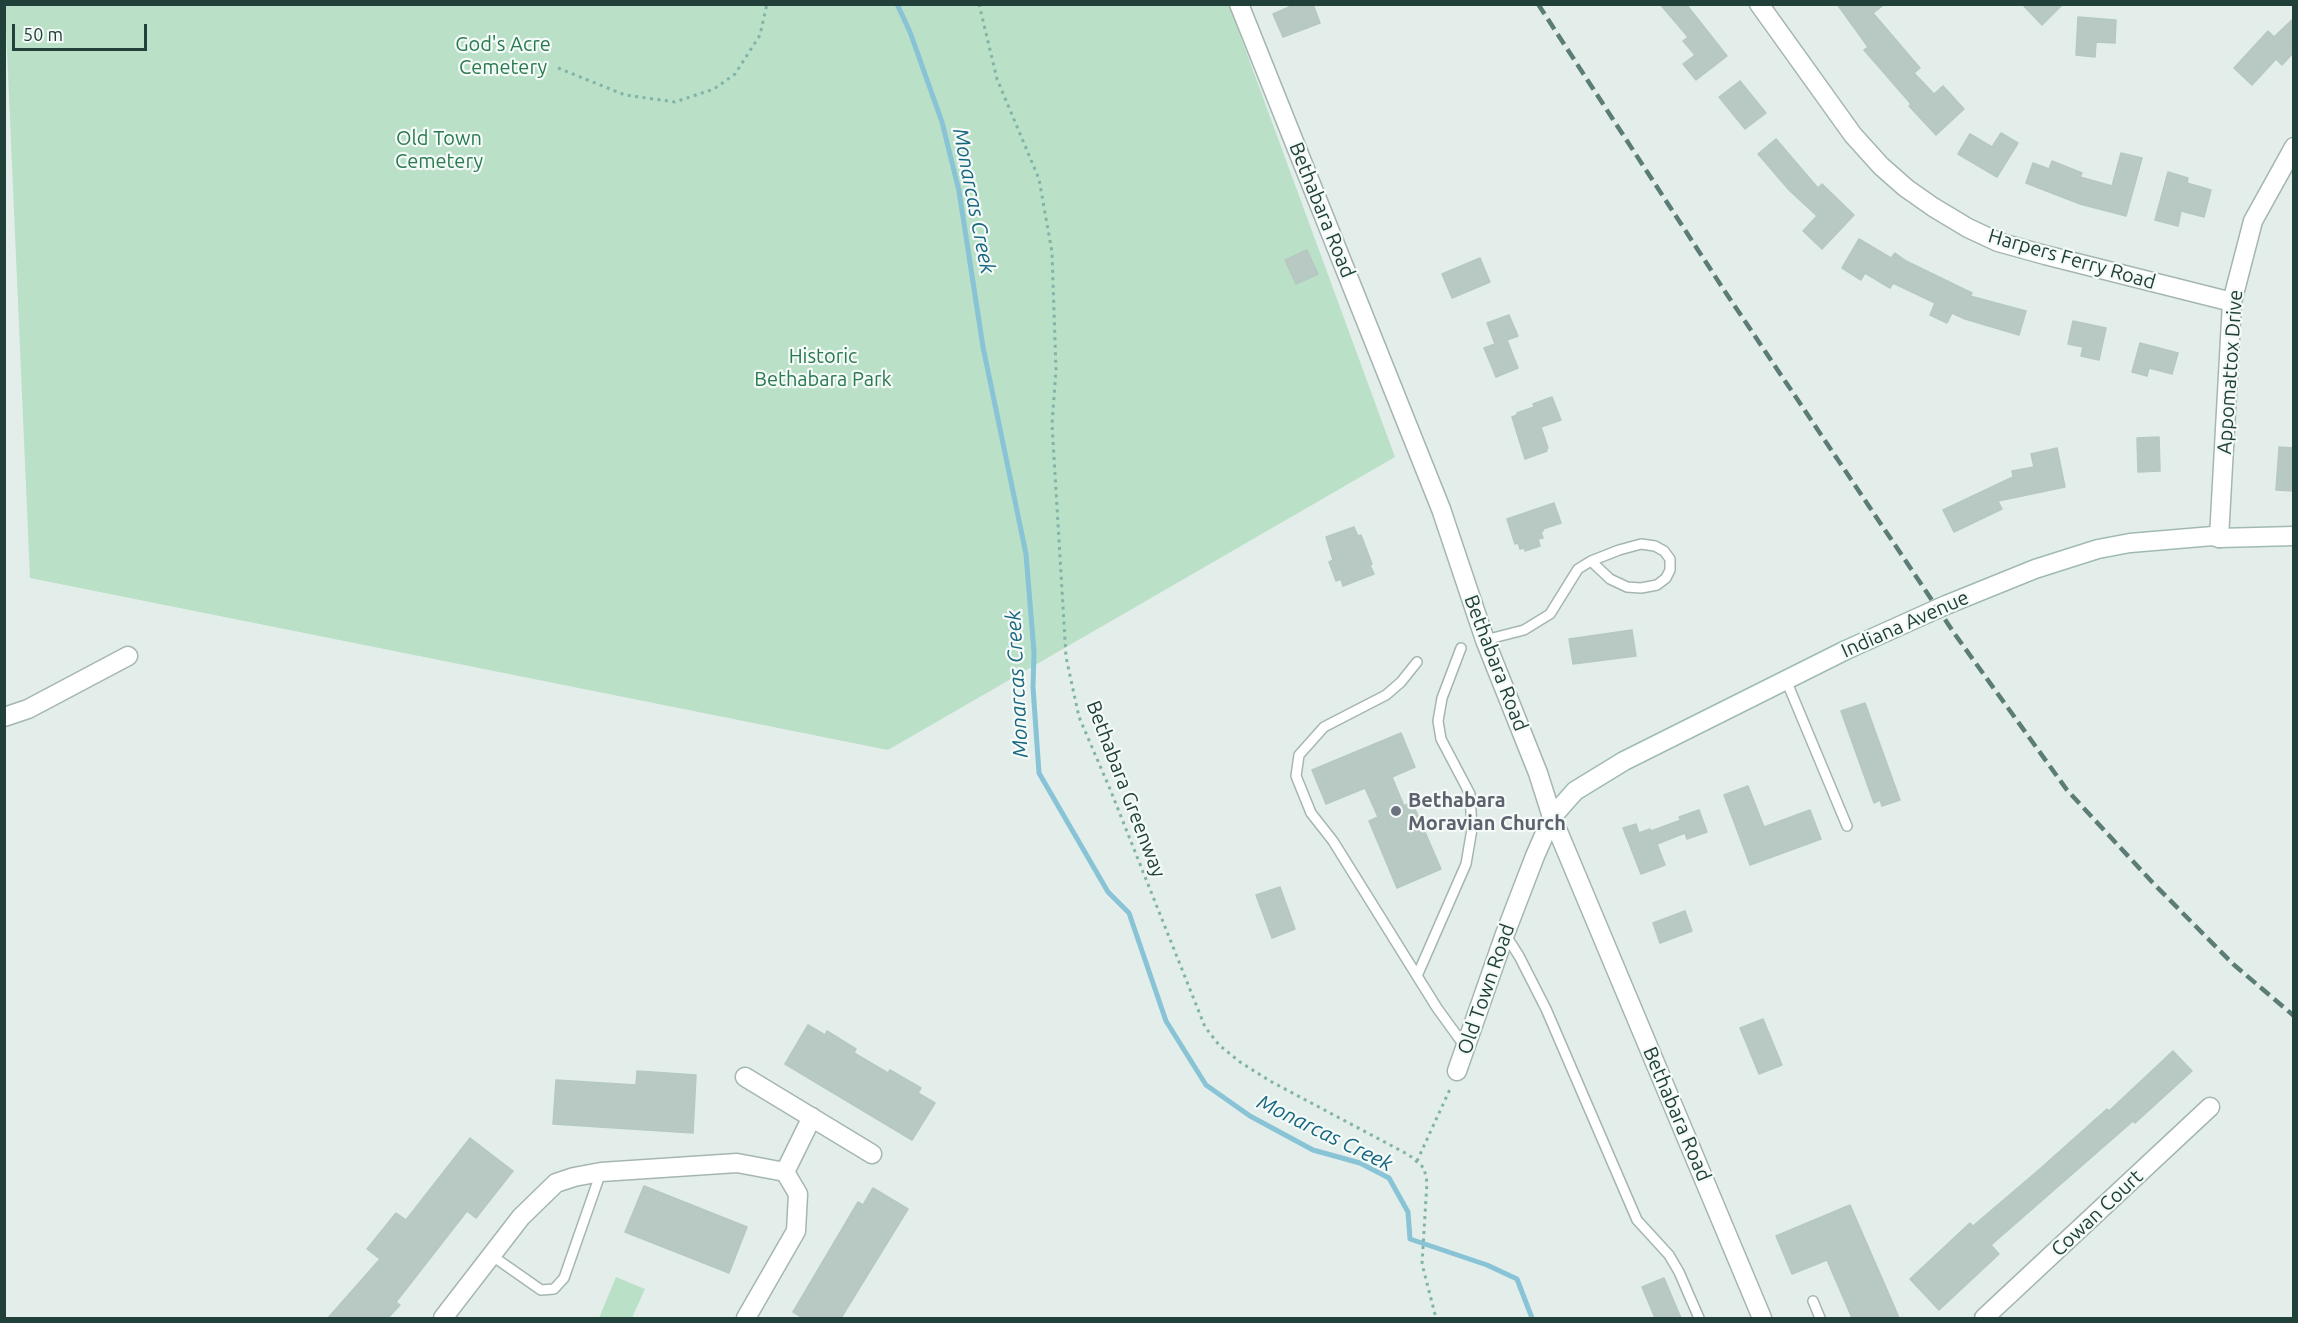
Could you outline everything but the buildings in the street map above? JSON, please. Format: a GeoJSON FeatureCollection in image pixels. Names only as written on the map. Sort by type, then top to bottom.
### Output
{"type":"FeatureCollection","features":[{"type":"Feature","properties":{"kind":"street","name":"Bethabara Road"},"geometry":{"type":"LineString","coordinates":[[1239,4],[1441,509],[1485,640],[1538,773],[1552,817],[1762,1318]]}},
{"type":"Feature","properties":{"kind":"street","name":"Harpers Ferry Road"},"geometry":{"type":"LineString","coordinates":[[1759,4],[1853,135],[1881,166],[1933,207],[1968,228],[1998,242],[2232,302]]}},
{"type":"Feature","properties":{"kind":"street","name":"Appomattox Drive"},"geometry":{"type":"LineString","coordinates":[[2219,538],[2232,302],[2253,221],[2294,147]]}},
{"type":"Feature","properties":{"kind":"street","name":"Indiana Avenue"},"geometry":{"type":"LineString","coordinates":[[1552,817],[1575,791],[1606,771],[1786,680],[1946,605],[2035,569],[2098,549],[2130,543],[2213,536],[2219,538],[2294,536]]}},
{"type":"Feature","properties":{"kind":"street"},"geometry":{"type":"LineString","coordinates":[[4,717],[28,709],[128,656]]}},
{"type":"Feature","properties":{"kind":"street","name":"Old Town Road"},"geometry":{"type":"LineString","coordinates":[[1457,1071],[1534,856],[1552,817]]}},
{"type":"Feature","properties":{"kind":"street"},"geometry":{"type":"LineString","coordinates":[[745,1077],[872,1154]]}},
{"type":"Feature","properties":{"kind":"street","name":"Cowan Court"},"geometry":{"type":"LineString","coordinates":[[1984,1318],[2210,1107]]}},
{"type":"Feature","properties":{"kind":"street"},"geometry":{"type":"LineString","coordinates":[[784,1172],[812,1117]]}},
{"type":"Feature","properties":{"kind":"street"},"geometry":{"type":"LineString","coordinates":[[443,1318],[521,1217],[556,1183],[601,1172],[737,1162],[784,1172],[798,1194],[796,1231],[746,1318]]}},
{"type":"Feature","properties":{"kind":"lane"},"geometry":{"type":"LineString","coordinates":[[1485,640],[1524,630],[1550,614],[1578,569],[1591,561],[1641,544],[1655,546],[1664,551],[1670,559],[1670,570],[1666,578],[1657,585],[1641,588],[1628,587],[1610,579],[1591,561]]}},
{"type":"Feature","properties":{"kind":"lane"},"geometry":{"type":"LineString","coordinates":[[1417,976],[1466,864],[1472,829],[1470,794],[1441,739],[1438,721],[1442,698],[1461,648]]}},
{"type":"Feature","properties":{"kind":"lane"},"geometry":{"type":"LineString","coordinates":[[1417,662],[1401,682],[1386,695],[1324,728],[1299,755],[1296,776],[1311,813],[1333,841],[1417,976],[1466,1048]]}},
{"type":"Feature","properties":{"kind":"lane"},"geometry":{"type":"LineString","coordinates":[[1786,680],[1847,826]]}},
{"type":"Feature","properties":{"kind":"lane"},"geometry":{"type":"LineString","coordinates":[[1505,934],[1546,1009],[1636,1220],[1669,1256],[1679,1272],[1699,1318]]}},
{"type":"Feature","properties":{"kind":"lane"},"geometry":{"type":"LineString","coordinates":[[491,1255],[541,1290],[554,1289],[564,1278],[601,1172]]}},
{"type":"Feature","properties":{"kind":"lane"},"geometry":{"type":"LineString","coordinates":[[1814,1301],[1820,1318]]}},
{"type":"Feature","properties":{"kind":"path"},"geometry":{"type":"LineString","coordinates":[[558,68],[625,95],[675,102],[714,89],[735,74],[760,35],[767,4]]}},
{"type":"Feature","properties":{"kind":"path","name":"Bethabara Greenway"},"geometry":{"type":"LineString","coordinates":[[979,4],[997,79],[1039,179],[1052,252],[1056,370],[1052,424],[1062,607],[1066,657],[1079,717],[1205,1027],[1219,1045],[1270,1081],[1417,1161]]}},
{"type":"Feature","properties":{"kind":"path","name":"Old Town Road"},"geometry":{"type":"LineString","coordinates":[[1417,1161],[1457,1071]]}},
{"type":"Feature","properties":{"kind":"path"},"geometry":{"type":"LineString","coordinates":[[1417,1161],[1424,1168],[1427,1182],[1422,1264],[1436,1318]]}},
{"type":"Feature","properties":{"kind":"green space","name":"Historic Bethabara Park"},"geometry":{"type":"Polygon","coordinates":[[[5,5],[1229,5],[1395,457],[888,750],[30,578],[5,5]]]}},
{"type":"Feature","properties":{"kind":"green space"},"geometry":{"type":"Polygon","coordinates":[[[616,1277],[645,1289],[632,1318],[599,1318],[616,1277]]]}},
{"type":"Feature","properties":{"kind":"waterway","name":"Monarcas Creek"},"geometry":{"type":"LineString","coordinates":[[897,4],[910,32],[942,122],[959,191],[983,347],[1026,554],[1034,652],[1033,687],[1039,773],[1108,892],[1129,913],[1166,1021],[1206,1085],[1250,1116],[1313,1150],[1360,1163],[1389,1178],[1408,1212],[1410,1239],[1487,1265],[1517,1279],[1532,1318]]}},
{"type":"Feature","properties":{"kind":"railway"},"geometry":{"type":"LineString","coordinates":[[1538,4],[1724,290],[1954,633],[2067,790],[2153,883],[2233,964],[2294,1016]]}},
{"type":"Feature","properties":{"kind":"place","name":"Bethabara Moravian Church"},"geometry":{"type":"Point","coordinates":[1396,811]}},
{"type":"Feature","properties":{"kind":"park label","name":"God's Acre Cemetery"},"geometry":{"type":"Point","coordinates":[503,56]}},
{"type":"Feature","properties":{"kind":"park label","name":"Old Town Cemetery"},"geometry":{"type":"Point","coordinates":[439,150]}}]}
